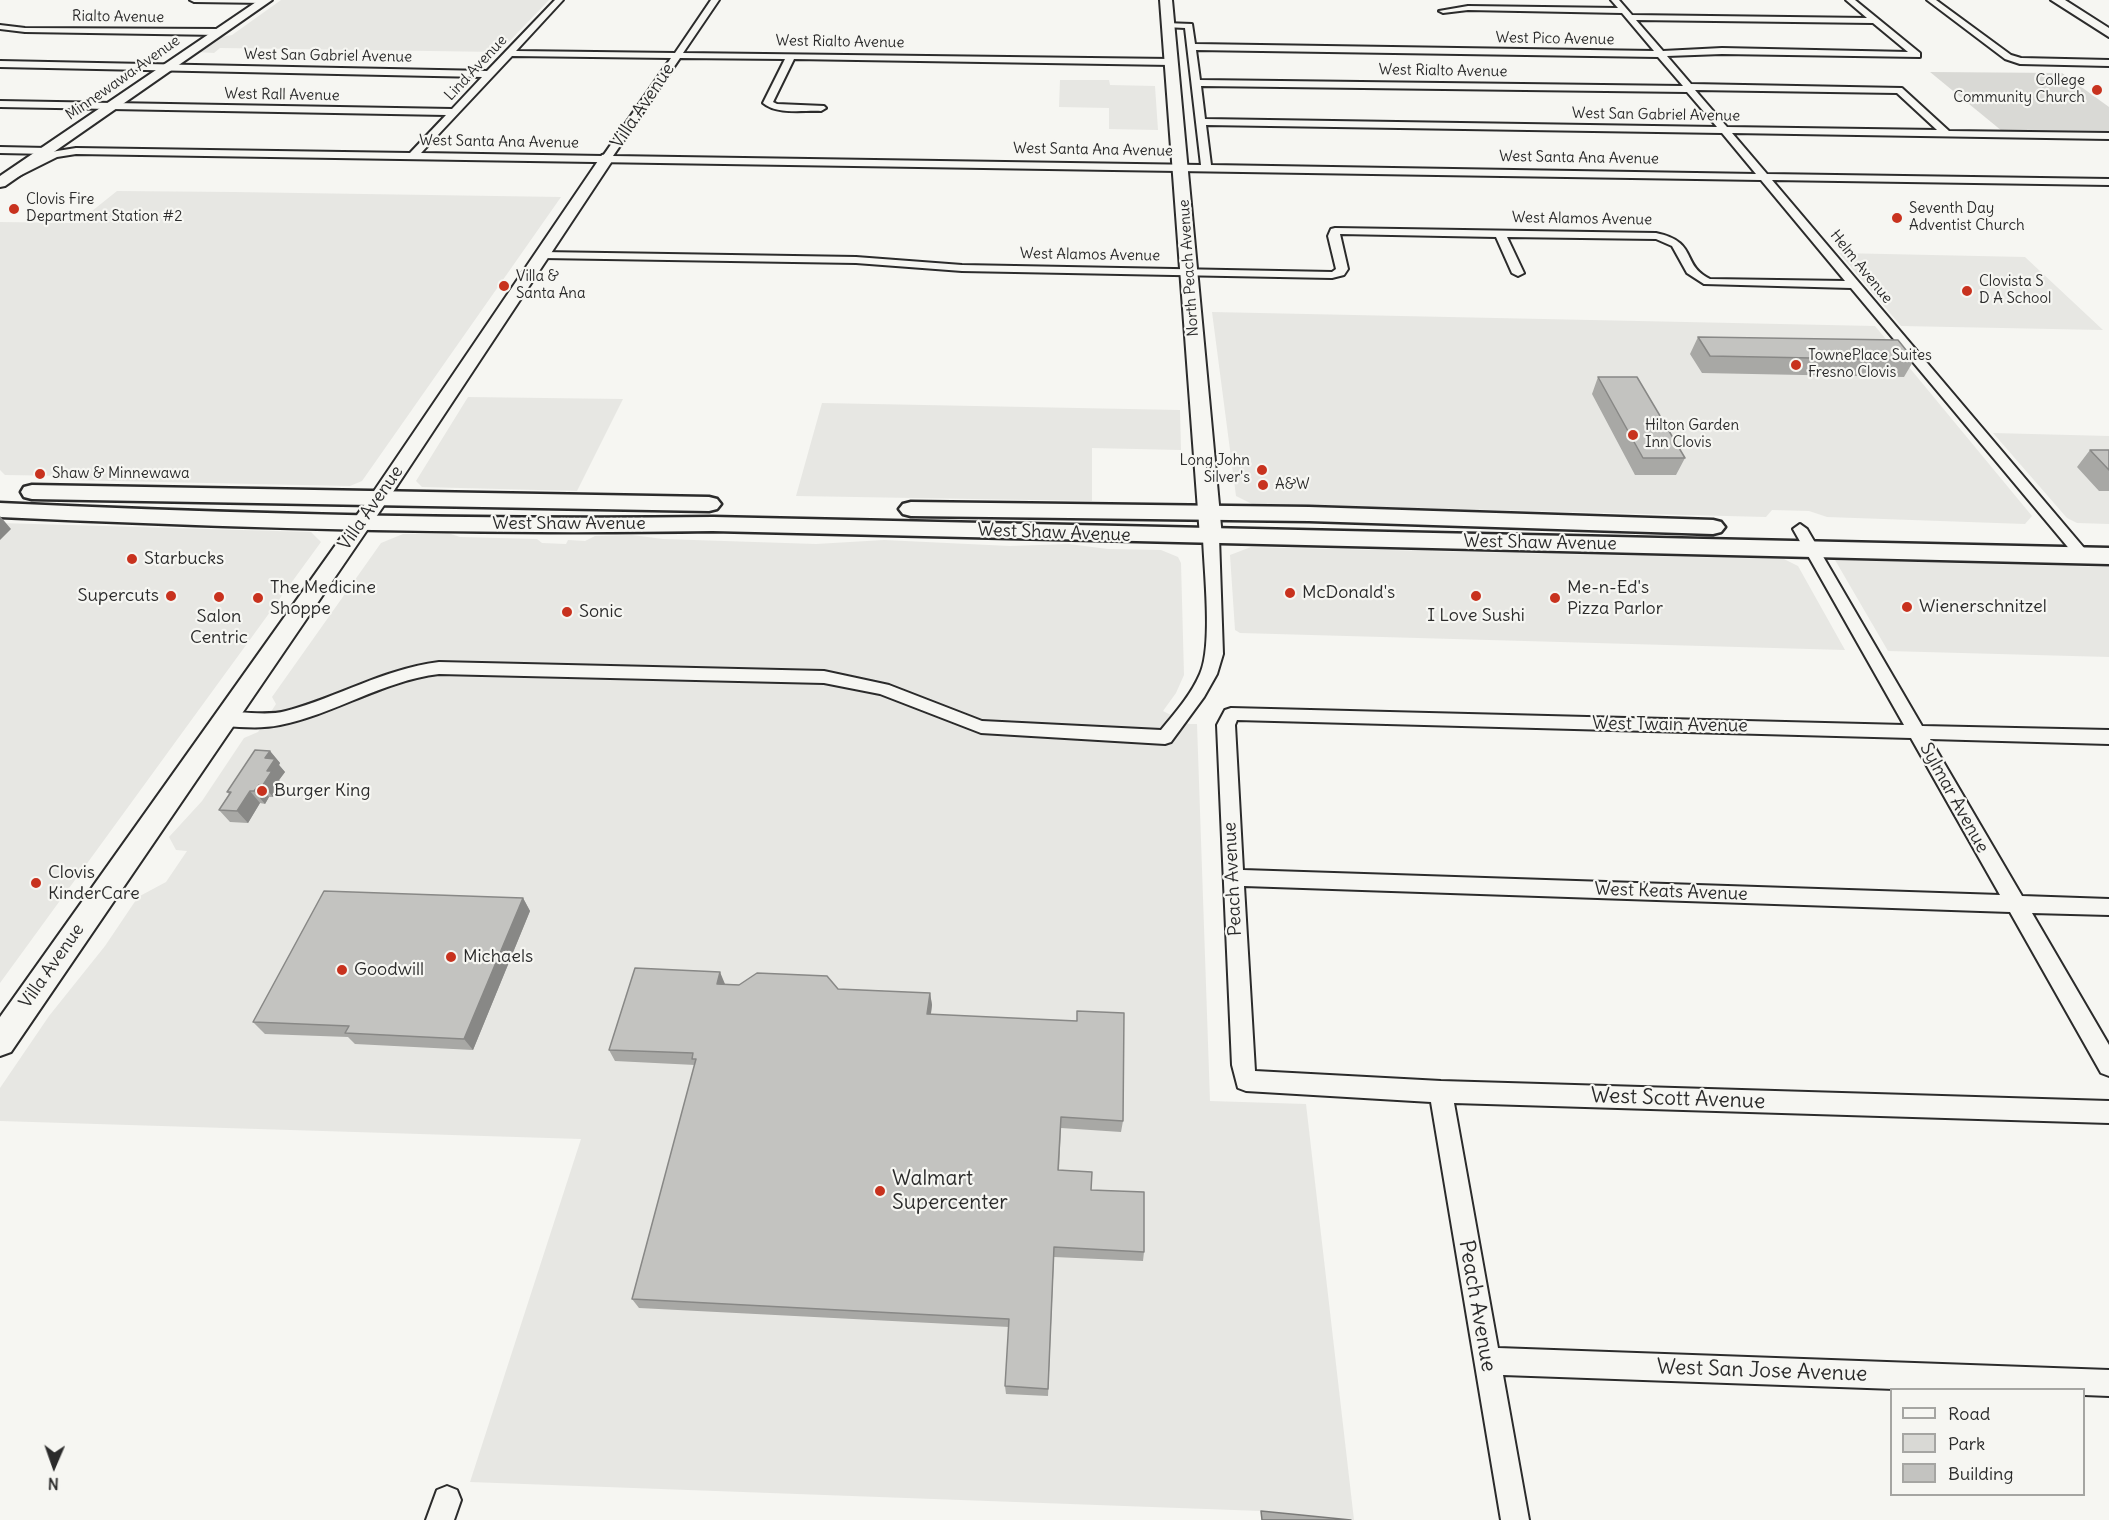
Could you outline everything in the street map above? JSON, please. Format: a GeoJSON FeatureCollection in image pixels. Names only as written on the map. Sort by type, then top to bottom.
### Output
{"type":"FeatureCollection","features":[{"type":"Feature","properties":{"kind":"main road","name":"Minnewawa Avenue"},"geometry":{"type":"LineString","coordinates":[[5,179],[265,0]]}},
{"type":"Feature","properties":{"kind":"main road","name":"North Peach Avenue"},"geometry":{"type":"LineString","coordinates":[[1166,0],[1211,537]]}},
{"type":"Feature","properties":{"kind":"main road"},"geometry":{"type":"LineString","coordinates":[[2057,0],[2109,33]]}},
{"type":"Feature","properties":{"kind":"main road"},"geometry":{"type":"LineString","coordinates":[[2071,0],[2109,23]]}},
{"type":"Feature","properties":{"kind":"main road","name":"Villa Avenue"},"geometry":{"type":"LineString","coordinates":[[0,1042],[379,498],[607,158]]}},
{"type":"Feature","properties":{"kind":"main road","name":"West Shaw Avenue"},"geometry":{"type":"LineString","coordinates":[[0,491],[932,509],[1210,512],[1806,539],[2109,556]]}},
{"type":"Feature","properties":{"kind":"main road"},"geometry":{"type":"LineString","coordinates":[[0,500],[98,502],[124,493]]}},
{"type":"Feature","properties":{"kind":"main road"},"geometry":{"type":"LineString","coordinates":[[784,526],[791,520],[809,516],[913,518],[932,509]]}},
{"type":"Feature","properties":{"kind":"main road","name":"West Shaw Avenue"},"geometry":{"type":"LineString","coordinates":[[0,510],[171,518],[784,526],[1211,537],[1806,539],[2109,537]]}},
{"type":"Feature","properties":{"kind":"street"},"geometry":{"type":"LineString","coordinates":[[194,0],[265,0]]}},
{"type":"Feature","properties":{"kind":"street","name":"Lind Avenue"},"geometry":{"type":"LineString","coordinates":[[413,156],[559,0]]}},
{"type":"Feature","properties":{"kind":"street","name":"Villa Avenue"},"geometry":{"type":"LineString","coordinates":[[607,158],[715,0]]}},
{"type":"Feature","properties":{"kind":"street","name":"Helm Avenue"},"geometry":{"type":"LineString","coordinates":[[1615,0],[2082,555]]}},
{"type":"Feature","properties":{"kind":"street"},"geometry":{"type":"LineString","coordinates":[[1850,0],[1877,21]]}},
{"type":"Feature","properties":{"kind":"street"},"geometry":{"type":"LineString","coordinates":[[1931,0],[2008,57],[2020,61],[2109,63]]}},
{"type":"Feature","properties":{"kind":"street"},"geometry":{"type":"LineString","coordinates":[[1443,11],[1468,8],[1877,21]]}},
{"type":"Feature","properties":{"kind":"street","name":"West Pico Avenue"},"geometry":{"type":"LineString","coordinates":[[1192,47],[1660,54],[1722,51],[1917,55],[1877,21]]}},
{"type":"Feature","properties":{"kind":"street"},"geometry":{"type":"LineString","coordinates":[[1168,25],[1189,26],[1206,167]]}},
{"type":"Feature","properties":{"kind":"street","name":"Rialto Avenue"},"geometry":{"type":"LineString","coordinates":[[0,27],[219,32]]}},
{"type":"Feature","properties":{"kind":"street","name":"West Rialto Avenue"},"geometry":{"type":"LineString","coordinates":[[508,53],[1171,62]]}},
{"type":"Feature","properties":{"kind":"street"},"geometry":{"type":"LineString","coordinates":[[791,57],[768,103],[776,107],[821,108]]}},
{"type":"Feature","properties":{"kind":"street","name":"West San Gabriel Avenue"},"geometry":{"type":"LineString","coordinates":[[0,64],[489,74]]}},
{"type":"Feature","properties":{"kind":"street","name":"West Rialto Avenue"},"geometry":{"type":"LineString","coordinates":[[1196,82],[1899,90],[1947,134]]}},
{"type":"Feature","properties":{"kind":"street","name":"West Rall Avenue"},"geometry":{"type":"LineString","coordinates":[[0,104],[179,109],[453,112]]}},
{"type":"Feature","properties":{"kind":"street","name":"West San Gabriel Avenue"},"geometry":{"type":"LineString","coordinates":[[1202,122],[2109,136]]}},
{"type":"Feature","properties":{"kind":"street","name":"West Santa Ana Avenue"},"geometry":{"type":"LineString","coordinates":[[58,143],[62,149],[76,151],[1181,166],[2109,182]]}},
{"type":"Feature","properties":{"kind":"street"},"geometry":{"type":"LineString","coordinates":[[0,150],[46,151]]}},
{"type":"Feature","properties":{"kind":"street","name":"West Santa Ana Avenue"},"geometry":{"type":"LineString","coordinates":[[5,179],[56,154],[76,151]]}},
{"type":"Feature","properties":{"kind":"street","name":"West Alamos Avenue"},"geometry":{"type":"LineString","coordinates":[[543,255],[864,260],[962,268],[1340,273],[1342,269],[1334,236],[1335,231],[1500,233],[1669,237],[1680,246],[1692,274],[1708,282],[1853,285]]}},
{"type":"Feature","properties":{"kind":"street"},"geometry":{"type":"LineString","coordinates":[[1500,233],[1518,273]]}},
{"type":"Feature","properties":{"kind":"street"},"geometry":{"type":"LineString","coordinates":[[224,720],[261,721],[286,718],[400,673],[439,668],[824,677],[883,688],[981,727],[1165,737],[1198,693],[1209,674],[1215,654],[1211,537]]}},
{"type":"Feature","properties":{"kind":"street","name":"Sylmar Avenue"},"geometry":{"type":"LineString","coordinates":[[1806,539],[2109,1066]]}},
{"type":"Feature","properties":{"kind":"street","name":"West Twain Avenue"},"geometry":{"type":"LineString","coordinates":[[1232,714],[2109,737]]}},
{"type":"Feature","properties":{"kind":"street","name":"Peach Avenue"},"geometry":{"type":"LineString","coordinates":[[1232,714],[1226,725],[1232,878],[1243,1065],[1246,1082]]}},
{"type":"Feature","properties":{"kind":"street","name":"West Keats Avenue"},"geometry":{"type":"LineString","coordinates":[[1232,878],[2109,907]]}},
{"type":"Feature","properties":{"kind":"street","name":"West Scott Avenue"},"geometry":{"type":"LineString","coordinates":[[1246,1082],[1441,1092],[2109,1112]]}},
{"type":"Feature","properties":{"kind":"street","name":"Peach Avenue"},"geometry":{"type":"LineString","coordinates":[[1441,1092],[1515,1520]]}},
{"type":"Feature","properties":{"kind":"street","name":"West San Jose Avenue"},"geometry":{"type":"LineString","coordinates":[[1487,1361],[2109,1383]]}},
{"type":"Feature","properties":{"kind":"shaded area"},"geometry":{"type":"Polygon","coordinates":[[[281,0],[549,0],[499,52],[220,48],[214,53],[197,52],[216,38],[232,35],[281,0]]]}},
{"type":"Feature","properties":{"kind":"shaded area"},"geometry":{"type":"Polygon","coordinates":[[[1060,80],[1109,80],[1110,85],[1155,86],[1158,130],[1109,129],[1109,108],[1059,107],[1060,80]]]}},
{"type":"Feature","properties":{"kind":"shaded area"},"geometry":{"type":"Polygon","coordinates":[[[117,191],[561,197],[362,481],[350,486],[66,480],[69,476],[5,475],[0,470],[0,222],[77,223],[117,191]]]}},
{"type":"Feature","properties":{"kind":"shaded area","name":"Clovista S D A School"},"geometry":{"type":"Polygon","coordinates":[[[1839,253],[2025,257],[2103,330],[1901,326],[1839,253]]]}},
{"type":"Feature","properties":{"kind":"shaded area"},"geometry":{"type":"Polygon","coordinates":[[[1212,312],[1875,326],[2032,516],[2025,524],[1827,517],[1809,511],[1772,510],[1766,517],[1252,504],[1236,496],[1212,312]]]}},
{"type":"Feature","properties":{"kind":"shaded area"},"geometry":{"type":"Polygon","coordinates":[[[468,397],[623,399],[577,491],[422,487],[416,481],[468,397]]]}},
{"type":"Feature","properties":{"kind":"shaded area"},"geometry":{"type":"Polygon","coordinates":[[[822,403],[1180,410],[1181,450],[1092,448],[1092,501],[796,496],[822,403]]]}},
{"type":"Feature","properties":{"kind":"shaded area"},"geometry":{"type":"Polygon","coordinates":[[[1993,433],[2109,436],[2109,524],[2077,523],[2067,518],[1993,433]]]}},
{"type":"Feature","properties":{"kind":"shaded area"},"geometry":{"type":"Polygon","coordinates":[[[0,523],[311,532],[321,542],[0,983],[0,523]]]}},
{"type":"Feature","properties":{"kind":"shaded area"},"geometry":{"type":"Polygon","coordinates":[[[448,533],[460,537],[537,539],[542,543],[566,544],[568,540],[585,541],[595,536],[632,535],[663,539],[816,544],[884,540],[1010,546],[1069,544],[1108,549],[1161,550],[1178,557],[1181,563],[1184,675],[1176,693],[1163,711],[1189,724],[1197,724],[1210,1101],[1306,1104],[1354,1520],[1261,1511],[470,1482],[581,1139],[0,1121],[0,1088],[49,1016],[105,946],[138,897],[166,882],[187,851],[176,850],[169,837],[202,801],[244,738],[258,732],[276,704],[272,697],[381,543],[403,534],[448,533]]]}},
{"type":"Feature","properties":{"kind":"shaded area"},"geometry":{"type":"Polygon","coordinates":[[[1251,547],[1784,559],[1798,566],[1845,650],[1240,633],[1235,630],[1230,555],[1251,547]]]}},
{"type":"Feature","properties":{"kind":"shaded area"},"geometry":{"type":"Polygon","coordinates":[[[1835,560],[2109,567],[2109,657],[1888,651],[1835,560]]]}},
{"type":"Feature","properties":{"kind":"shaded area"},"geometry":{"type":"Polygon","coordinates":[[[1261,1511],[1351,1520],[1262,1520],[1261,1511]]]}},
{"type":"Feature","properties":{"kind":"green space"},"geometry":{"type":"Polygon","coordinates":[[[1930,72],[2062,73],[2109,107],[2109,133],[2002,131],[1930,72]]]}},
{"type":"Feature","properties":{"kind":"building"},"geometry":{"type":"Polygon","coordinates":[[[1698,337],[1898,340],[1914,360],[1710,356],[1698,337]]]}},
{"type":"Feature","properties":{"kind":"building"},"geometry":{"type":"Polygon","coordinates":[[[1598,377],[1637,377],[1685,458],[1643,458],[1598,377]]]}},
{"type":"Feature","properties":{"kind":"building"},"geometry":{"type":"Polygon","coordinates":[[[2090,450],[2109,450],[2109,470],[2090,450]]]}},
{"type":"Feature","properties":{"kind":"building"},"geometry":{"type":"Polygon","coordinates":[[[255,750],[270,751],[265,758],[275,759],[267,771],[272,771],[263,785],[250,791],[237,811],[219,810],[231,792],[227,792],[255,750]]]}},
{"type":"Feature","properties":{"kind":"building"},"geometry":{"type":"Polygon","coordinates":[[[324,891],[523,898],[464,1039],[345,1033],[349,1026],[253,1022],[324,891]]]}},
{"type":"Feature","properties":{"kind":"building","name":"Walmart Supercenter"},"geometry":{"type":"Polygon","coordinates":[[[635,968],[720,972],[717,984],[739,985],[757,973],[827,976],[838,989],[930,993],[927,1014],[1077,1021],[1077,1011],[1124,1013],[1123,1121],[1061,1117],[1058,1170],[1092,1172],[1091,1190],[1144,1192],[1144,1252],[1054,1247],[1048,1389],[1005,1386],[1009,1319],[632,1299],[696,1059],[692,1059],[693,1053],[609,1050],[635,968]]]}},
{"type":"Feature","properties":{"kind":"place","name":"College Community Church"},"geometry":{"type":"Point","coordinates":[2097,90]}},
{"type":"Feature","properties":{"kind":"place","name":"Clovis Fire Department Station #2"},"geometry":{"type":"Point","coordinates":[14,209]}},
{"type":"Feature","properties":{"kind":"place","name":"Seventh Day Adventist Church"},"geometry":{"type":"Point","coordinates":[1897,218]}},
{"type":"Feature","properties":{"kind":"place","name":"Villa & Santa Ana"},"geometry":{"type":"Point","coordinates":[504,286]}},
{"type":"Feature","properties":{"kind":"place","name":"Clovista S D A School"},"geometry":{"type":"Point","coordinates":[1967,291]}},
{"type":"Feature","properties":{"kind":"place","name":"TownePlace Suites Fresno Clovis"},"geometry":{"type":"Point","coordinates":[1796,365]}},
{"type":"Feature","properties":{"kind":"place","name":"Hilton Garden Inn Clovis"},"geometry":{"type":"Point","coordinates":[1633,435]}},
{"type":"Feature","properties":{"kind":"place","name":"Long John Silver's"},"geometry":{"type":"Point","coordinates":[1262,470]}},
{"type":"Feature","properties":{"kind":"place","name":"Shaw & Minnewawa"},"geometry":{"type":"Point","coordinates":[40,474]}},
{"type":"Feature","properties":{"kind":"place","name":"A&W"},"geometry":{"type":"Point","coordinates":[1263,485]}},
{"type":"Feature","properties":{"kind":"place","name":"Starbucks"},"geometry":{"type":"Point","coordinates":[132,559]}},
{"type":"Feature","properties":{"kind":"place","name":"McDonald's"},"geometry":{"type":"Point","coordinates":[1290,593]}},
{"type":"Feature","properties":{"kind":"place","name":"Supercuts"},"geometry":{"type":"Point","coordinates":[171,596]}},
{"type":"Feature","properties":{"kind":"place","name":"I Love Sushi"},"geometry":{"type":"Point","coordinates":[1476,596]}},
{"type":"Feature","properties":{"kind":"place","name":"Salon Centric"},"geometry":{"type":"Point","coordinates":[219,597]}},
{"type":"Feature","properties":{"kind":"place","name":"The Medicine Shoppe"},"geometry":{"type":"Point","coordinates":[258,598]}},
{"type":"Feature","properties":{"kind":"place","name":"Me-n-Ed's Pizza Parlor"},"geometry":{"type":"Point","coordinates":[1555,598]}},
{"type":"Feature","properties":{"kind":"place","name":"Wienerschnitzel"},"geometry":{"type":"Point","coordinates":[1907,607]}},
{"type":"Feature","properties":{"kind":"place","name":"Sonic"},"geometry":{"type":"Point","coordinates":[567,612]}},
{"type":"Feature","properties":{"kind":"place","name":"Burger King"},"geometry":{"type":"Point","coordinates":[262,791]}},
{"type":"Feature","properties":{"kind":"place","name":"Clovis KinderCare"},"geometry":{"type":"Point","coordinates":[36,883]}},
{"type":"Feature","properties":{"kind":"place","name":"Michaels"},"geometry":{"type":"Point","coordinates":[451,957]}},
{"type":"Feature","properties":{"kind":"place","name":"Goodwill"},"geometry":{"type":"Point","coordinates":[342,970]}},
{"type":"Feature","properties":{"kind":"place","name":"Walmart Supercenter"},"geometry":{"type":"Point","coordinates":[880,1191]}}]}
